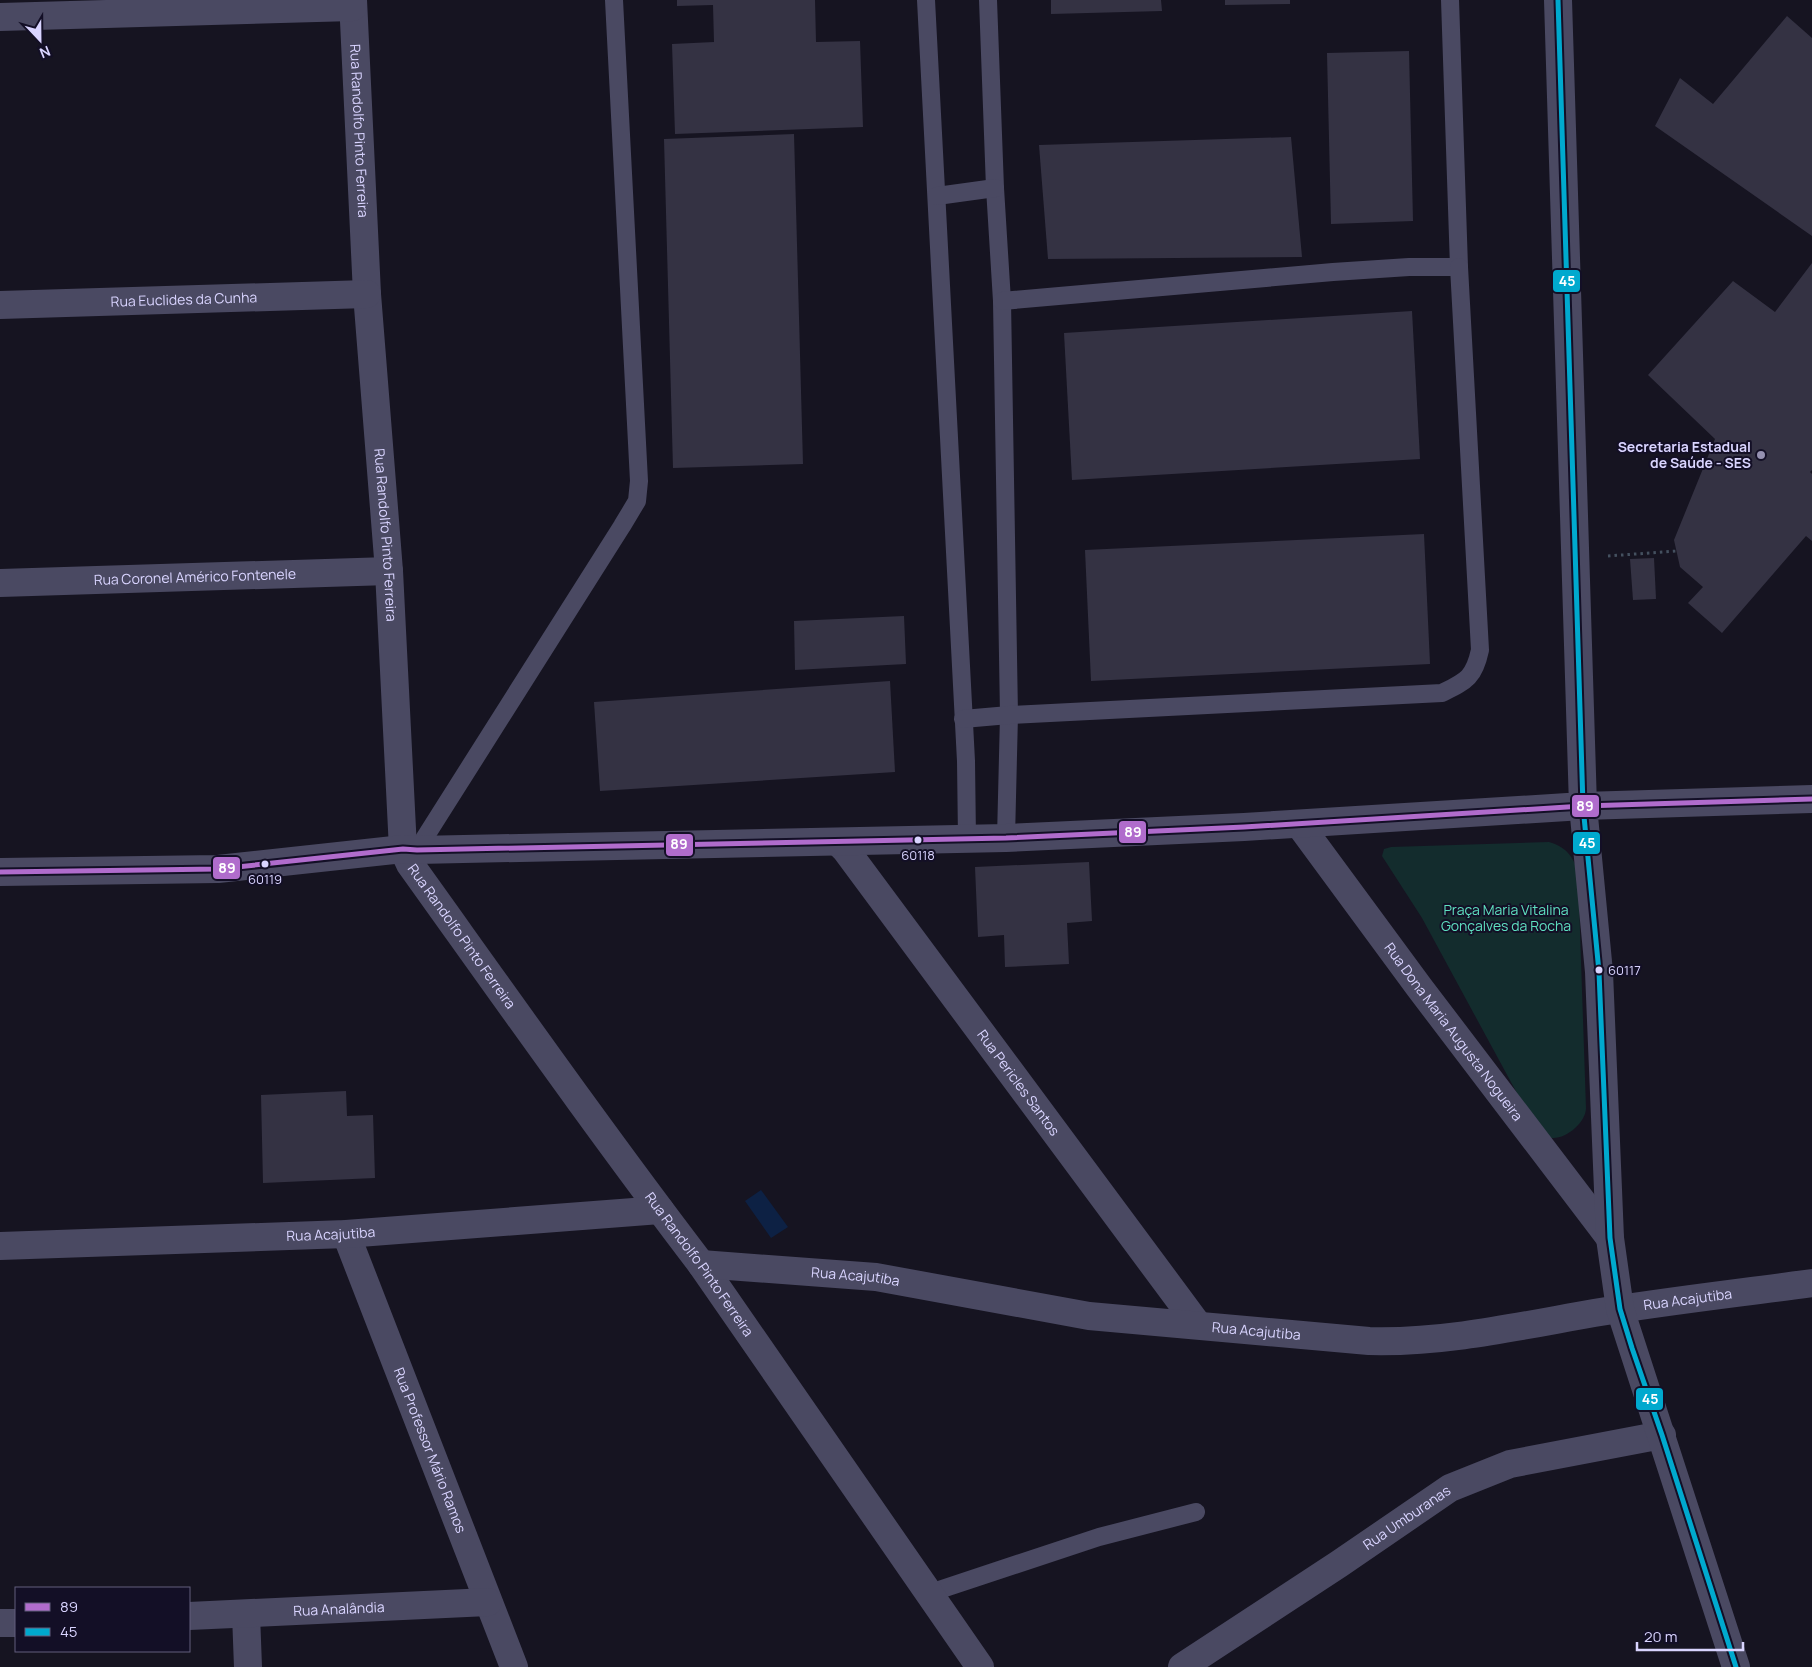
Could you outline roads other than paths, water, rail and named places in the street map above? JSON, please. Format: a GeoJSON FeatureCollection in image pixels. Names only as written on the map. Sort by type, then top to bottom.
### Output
{"type":"FeatureCollection","features":[{"type":"Feature","properties":{"kind":"street","name":"Rua Dona Maria Augusta Nogueira"},"geometry":{"type":"LineString","coordinates":[[1558,0],[1583,806],[1599,972],[1610,1238],[1620,1309],[1736,1667]]}},
{"type":"Feature","properties":{"kind":"street","name":"Rua Randolfo Pinto Ferreira"},"geometry":{"type":"LineString","coordinates":[[353,3],[367,294],[410,864],[660,1210],[702,1264],[980,1667]]}},
{"type":"Feature","properties":{"kind":"street"},"geometry":{"type":"LineString","coordinates":[[0,17],[353,3]]}},
{"type":"Feature","properties":{"kind":"street","name":"Rua Euclides da Cunha"},"geometry":{"type":"LineString","coordinates":[[0,306],[367,294]]}},
{"type":"Feature","properties":{"kind":"street","name":"Rua Coronel Américo Fontenele"},"geometry":{"type":"LineString","coordinates":[[0,583],[389,571]]}},
{"type":"Feature","properties":{"kind":"street"},"geometry":{"type":"LineString","coordinates":[[0,872],[218,869],[410,850],[1006,838],[1299,824],[1583,806],[1812,800]]}},
{"type":"Feature","properties":{"kind":"street","name":"Rua Dona Maria Augusta Nogueira"},"geometry":{"type":"LineString","coordinates":[[1299,824],[1419,987],[1610,1238]]}},
{"type":"Feature","properties":{"kind":"street","name":"Rua Pericles Santos"},"geometry":{"type":"LineString","coordinates":[[838,842],[1198,1326]]}},
{"type":"Feature","properties":{"kind":"street","name":"Rua Acajutiba"},"geometry":{"type":"LineString","coordinates":[[0,1246],[346,1234],[660,1210]]}},
{"type":"Feature","properties":{"kind":"street","name":"Rua Professor Mário Ramos"},"geometry":{"type":"LineString","coordinates":[[346,1234],[514,1667]]}},
{"type":"Feature","properties":{"kind":"street","name":"Rua Acajutiba"},"geometry":{"type":"LineString","coordinates":[[702,1264],[876,1277],[1089,1316],[1399,1342],[1453,1337],[1620,1309],[1812,1283]]}},
{"type":"Feature","properties":{"kind":"street","name":"Rua Umburanas"},"geometry":{"type":"LineString","coordinates":[[1182,1667],[1339,1564],[1450,1488],[1510,1464],[1662,1435]]}},
{"type":"Feature","properties":{"kind":"street","name":"Rua Analândia"},"geometry":{"type":"LineString","coordinates":[[190,1616],[488,1602]]}},
{"type":"Feature","properties":{"kind":"street"},"geometry":{"type":"LineString","coordinates":[[246,1614],[248,1667]]}},
{"type":"Feature","properties":{"kind":"street"},"geometry":{"type":"LineString","coordinates":[[0,1623],[15,1623]]}},
{"type":"Feature","properties":{"kind":"lane"},"geometry":{"type":"LineString","coordinates":[[410,850],[617,535],[637,501],[639,481],[614,0]]}},
{"type":"Feature","properties":{"kind":"lane"},"geometry":{"type":"LineString","coordinates":[[926,0],[963,719],[967,839]]}},
{"type":"Feature","properties":{"kind":"lane"},"geometry":{"type":"LineString","coordinates":[[988,0],[1002,301],[1009,715],[1006,838]]}},
{"type":"Feature","properties":{"kind":"lane"},"geometry":{"type":"LineString","coordinates":[[963,719],[1009,715],[1442,693],[1465,681],[1477,665],[1480,650],[1459,267],[1450,0]]}},
{"type":"Feature","properties":{"kind":"lane"},"geometry":{"type":"LineString","coordinates":[[937,196],[996,188]]}},
{"type":"Feature","properties":{"kind":"lane"},"geometry":{"type":"LineString","coordinates":[[1002,301],[1333,272],[1409,267],[1459,267]]}},
{"type":"Feature","properties":{"kind":"lane"},"geometry":{"type":"LineString","coordinates":[[930,1592],[1099,1537],[1196,1512]]}},
{"type":"Feature","properties":{"kind":"water"},"geometry":{"type":"Polygon","coordinates":[[[761,1190],[788,1227],[771,1238],[745,1201],[761,1190]]]}},
{"type":"Feature","properties":{"kind":"place","name":"Secretaria Estadual de Saúde - SES"},"geometry":{"type":"Point","coordinates":[1761,455]}},
{"type":"Feature","properties":{"kind":"place","name":"60118"},"geometry":{"type":"Point","coordinates":[918,840]}},
{"type":"Feature","properties":{"kind":"place","name":"60119"},"geometry":{"type":"Point","coordinates":[265,864]}},
{"type":"Feature","properties":{"kind":"place","name":"60117"},"geometry":{"type":"Point","coordinates":[1599,970]}},
{"type":"Feature","properties":{"kind":"park label","name":"Praça Maria Vitalina Gonçalves da Rocha"},"geometry":{"type":"Point","coordinates":[1506,918]}}]}
